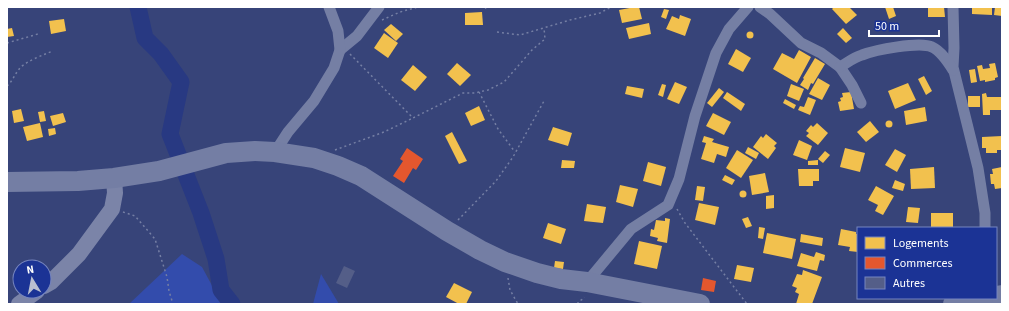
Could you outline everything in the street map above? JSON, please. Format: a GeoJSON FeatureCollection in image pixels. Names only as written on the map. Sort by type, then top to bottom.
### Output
{"type":"FeatureCollection","features":[{"type":"Feature","properties":{"kind":"highway"},"geometry":{"type":"LineString","coordinates":[[7,182],[78,181],[114,178],[159,171],[226,153],[255,151],[275,152],[314,158],[361,176],[447,231],[480,250],[505,262],[555,278],[587,282],[700,304]]}},
{"type":"Feature","properties":{"kind":"highway"},"geometry":{"type":"LineString","coordinates":[[953,304],[978,299]]}},
{"type":"Feature","properties":{"kind":"street"},"geometry":{"type":"LineString","coordinates":[[275,152],[288,132],[314,101],[334,68],[341,49],[338,31],[329,7]]}},
{"type":"Feature","properties":{"kind":"street"},"geometry":{"type":"LineString","coordinates":[[341,49],[358,36],[379,7]]}},
{"type":"Feature","properties":{"kind":"street"},"geometry":{"type":"LineString","coordinates":[[587,282],[631,229],[668,205],[679,179],[695,116],[716,53],[729,29],[748,7]]}},
{"type":"Feature","properties":{"kind":"street"},"geometry":{"type":"LineString","coordinates":[[760,7],[770,14],[801,43],[821,53],[840,67],[852,85],[861,103]]}},
{"type":"Feature","properties":{"kind":"street"},"geometry":{"type":"LineString","coordinates":[[953,7],[954,48],[952,67],[978,168],[985,213],[985,227]]}},
{"type":"Feature","properties":{"kind":"street"},"geometry":{"type":"LineString","coordinates":[[840,67],[861,55],[898,47],[917,45],[932,47],[944,56],[953,70]]}},
{"type":"Feature","properties":{"kind":"street"},"geometry":{"type":"LineString","coordinates":[[52,281],[79,254],[112,209],[115,193],[114,178]]}},
{"type":"Feature","properties":{"kind":"path"},"geometry":{"type":"LineString","coordinates":[[380,21],[400,12],[418,7]]}},
{"type":"Feature","properties":{"kind":"path"},"geometry":{"type":"LineString","coordinates":[[497,32],[520,35],[570,20],[600,13],[611,7]]}},
{"type":"Feature","properties":{"kind":"path"},"geometry":{"type":"LineString","coordinates":[[334,150],[384,132],[463,93],[475,93],[488,90],[504,82],[532,50],[545,39],[544,28]]}},
{"type":"Feature","properties":{"kind":"path"},"geometry":{"type":"LineString","coordinates":[[7,43],[38,34]]}},
{"type":"Feature","properties":{"kind":"path"},"geometry":{"type":"LineString","coordinates":[[341,49],[413,118]]}},
{"type":"Feature","properties":{"kind":"path"},"geometry":{"type":"LineString","coordinates":[[7,86],[21,67],[53,50]]}},
{"type":"Feature","properties":{"kind":"path"},"geometry":{"type":"LineString","coordinates":[[479,92],[498,129],[516,152]]}},
{"type":"Feature","properties":{"kind":"path"},"geometry":{"type":"LineString","coordinates":[[447,231],[496,180],[516,152],[544,100]]}},
{"type":"Feature","properties":{"kind":"path"},"geometry":{"type":"LineString","coordinates":[[670,201],[747,304]]}},
{"type":"Feature","properties":{"kind":"path"},"geometry":{"type":"LineString","coordinates":[[112,209],[135,216],[155,238],[167,277],[173,304]]}},
{"type":"Feature","properties":{"kind":"path"},"geometry":{"type":"LineString","coordinates":[[505,262],[510,290],[518,304]]}},
{"type":"Feature","properties":{"kind":"shaded area"},"geometry":{"type":"Polygon","coordinates":[[[182,254],[202,267],[222,304],[129,304],[182,254]]]}},
{"type":"Feature","properties":{"kind":"shaded area"},"geometry":{"type":"Polygon","coordinates":[[[321,274],[339,304],[313,304],[321,274]]]}},
{"type":"Feature","properties":{"kind":"building: Logements"},"geometry":{"type":"Polygon","coordinates":[[[639,7],[642,19],[622,23],[619,10],[639,7]]]}},
{"type":"Feature","properties":{"kind":"building: Logements"},"geometry":{"type":"Polygon","coordinates":[[[834,7],[849,7],[857,15],[846,24],[832,9],[834,7]]]}},
{"type":"Feature","properties":{"kind":"building: Logements"},"geometry":{"type":"Polygon","coordinates":[[[885,7],[893,7],[896,16],[889,19],[885,7]]]}},
{"type":"Feature","properties":{"kind":"building: Logements"},"geometry":{"type":"Polygon","coordinates":[[[928,7],[944,7],[945,17],[928,17],[928,7]]]}},
{"type":"Feature","properties":{"kind":"building: Logements"},"geometry":{"type":"Polygon","coordinates":[[[972,7],[992,7],[992,15],[972,14],[972,7]]]}},
{"type":"Feature","properties":{"kind":"building: Logements"},"geometry":{"type":"Polygon","coordinates":[[[995,7],[1002,7],[1002,16],[994,15],[995,7]]]}},
{"type":"Feature","properties":{"kind":"building: Logements"},"geometry":{"type":"Polygon","coordinates":[[[664,9],[669,10],[666,19],[661,17],[664,9]]]}},
{"type":"Feature","properties":{"kind":"building: Logements"},"geometry":{"type":"Polygon","coordinates":[[[482,12],[483,25],[465,25],[465,13],[482,12]]]}},
{"type":"Feature","properties":{"kind":"building: Logements"},"geometry":{"type":"Polygon","coordinates":[[[680,15],[691,19],[685,36],[666,29],[672,16],[679,19],[680,15]]]}},
{"type":"Feature","properties":{"kind":"building: Logements"},"geometry":{"type":"Polygon","coordinates":[[[64,19],[66,31],[51,34],[49,21],[64,19]]]}},
{"type":"Feature","properties":{"kind":"building: Logements"},"geometry":{"type":"Polygon","coordinates":[[[649,23],[651,34],[629,39],[626,28],[649,23]]]}},
{"type":"Feature","properties":{"kind":"building: Logements"},"geometry":{"type":"Polygon","coordinates":[[[391,24],[403,34],[396,41],[384,30],[391,24]]]}},
{"type":"Feature","properties":{"kind":"building: Logements"},"geometry":{"type":"Polygon","coordinates":[[[12,28],[14,36],[7,37],[7,29],[12,28]]]}},
{"type":"Feature","properties":{"kind":"building: Logements"},"geometry":{"type":"Polygon","coordinates":[[[843,28],[852,38],[846,43],[837,34],[843,28]]]}},
{"type":"Feature","properties":{"kind":"building: Logements"},"geometry":{"type":"Polygon","coordinates":[[[750,31],[753,32],[753,38],[750,39],[747,38],[746,35],[747,32],[750,31]]]}},
{"type":"Feature","properties":{"kind":"building: Logements"},"geometry":{"type":"Polygon","coordinates":[[[384,33],[398,43],[388,58],[374,48],[384,33]]]}},
{"type":"Feature","properties":{"kind":"building: Logements"},"geometry":{"type":"Polygon","coordinates":[[[736,49],[751,58],[743,72],[728,64],[736,49]]]}},
{"type":"Feature","properties":{"kind":"building: Logements"},"geometry":{"type":"Polygon","coordinates":[[[799,50],[811,57],[797,83],[773,69],[782,53],[794,59],[799,50]]]}},
{"type":"Feature","properties":{"kind":"building: Logements"},"geometry":{"type":"Polygon","coordinates":[[[815,58],[825,64],[813,84],[811,83],[808,90],[800,85],[815,58]]]}},
{"type":"Feature","properties":{"kind":"building: Logements"},"geometry":{"type":"Polygon","coordinates":[[[457,63],[471,75],[460,86],[447,74],[457,63]]]}},
{"type":"Feature","properties":{"kind":"building: Logements"},"geometry":{"type":"Polygon","coordinates":[[[995,63],[998,77],[995,78],[995,80],[985,82],[985,80],[980,81],[977,66],[982,65],[983,69],[990,68],[989,64],[995,63]]]}},
{"type":"Feature","properties":{"kind":"building: Logements"},"geometry":{"type":"Polygon","coordinates":[[[413,65],[427,77],[415,91],[401,80],[413,65]]]}},
{"type":"Feature","properties":{"kind":"building: Logements"},"geometry":{"type":"Polygon","coordinates":[[[975,69],[977,82],[971,83],[969,70],[975,69]]]}},
{"type":"Feature","properties":{"kind":"building: Logements"},"geometry":{"type":"Polygon","coordinates":[[[924,76],[932,91],[926,95],[918,79],[924,76]]]}},
{"type":"Feature","properties":{"kind":"building: Logements"},"geometry":{"type":"Polygon","coordinates":[[[818,78],[830,85],[822,100],[809,94],[818,78]]]}},
{"type":"Feature","properties":{"kind":"building: Logements"},"geometry":{"type":"Polygon","coordinates":[[[675,82],[687,87],[679,104],[667,99],[675,82]]]}},
{"type":"Feature","properties":{"kind":"building: Logements"},"geometry":{"type":"Polygon","coordinates":[[[908,83],[916,100],[895,109],[888,91],[908,83]]]}},
{"type":"Feature","properties":{"kind":"building: Logements"},"geometry":{"type":"Polygon","coordinates":[[[662,84],[666,85],[663,97],[658,95],[662,84]]]}},
{"type":"Feature","properties":{"kind":"building: Logements"},"geometry":{"type":"Polygon","coordinates":[[[791,84],[804,89],[799,101],[787,96],[791,84]]]}},
{"type":"Feature","properties":{"kind":"building: Logements"},"geometry":{"type":"Polygon","coordinates":[[[627,86],[644,89],[642,98],[625,94],[627,86]]]}},
{"type":"Feature","properties":{"kind":"building: Logements"},"geometry":{"type":"Polygon","coordinates":[[[719,88],[724,92],[712,107],[707,103],[719,88]]]}},
{"type":"Feature","properties":{"kind":"building: Logements"},"geometry":{"type":"Polygon","coordinates":[[[727,92],[745,104],[741,111],[723,98],[727,92]]]}},
{"type":"Feature","properties":{"kind":"building: Logements"},"geometry":{"type":"Polygon","coordinates":[[[851,92],[854,109],[840,111],[838,102],[841,101],[840,98],[843,97],[842,93],[851,92]]]}},
{"type":"Feature","properties":{"kind":"building: Logements"},"geometry":{"type":"Polygon","coordinates":[[[986,93],[987,97],[1001,97],[1002,110],[990,110],[990,115],[983,115],[982,94],[986,93]]]}},
{"type":"Feature","properties":{"kind":"building: Logements"},"geometry":{"type":"Polygon","coordinates":[[[968,96],[980,96],[980,107],[968,107],[968,96]]]}},
{"type":"Feature","properties":{"kind":"building: Logements"},"geometry":{"type":"Polygon","coordinates":[[[808,97],[816,100],[810,115],[798,110],[800,106],[804,107],[808,97]]]}},
{"type":"Feature","properties":{"kind":"building: Logements"},"geometry":{"type":"Polygon","coordinates":[[[785,99],[796,105],[794,109],[783,103],[785,99]]]}},
{"type":"Feature","properties":{"kind":"building: Logements"},"geometry":{"type":"Polygon","coordinates":[[[479,106],[485,120],[471,126],[465,113],[479,106]]]}},
{"type":"Feature","properties":{"kind":"building: Logements"},"geometry":{"type":"Polygon","coordinates":[[[925,107],[927,121],[906,125],[904,111],[925,107]]]}},
{"type":"Feature","properties":{"kind":"building: Logements"},"geometry":{"type":"Polygon","coordinates":[[[21,109],[24,121],[14,123],[12,111],[21,109]]]}},
{"type":"Feature","properties":{"kind":"building: Logements"},"geometry":{"type":"Polygon","coordinates":[[[44,111],[46,121],[40,122],[38,112],[44,111]]]}},
{"type":"Feature","properties":{"kind":"building: Logements"},"geometry":{"type":"Polygon","coordinates":[[[63,113],[66,122],[53,126],[50,116],[63,113]]]}},
{"type":"Feature","properties":{"kind":"building: Logements"},"geometry":{"type":"Polygon","coordinates":[[[713,113],[731,122],[724,135],[706,126],[713,113]]]}},
{"type":"Feature","properties":{"kind":"building: Logements"},"geometry":{"type":"Polygon","coordinates":[[[889,120],[892,121],[892,127],[889,128],[886,127],[885,124],[886,121],[889,120]]]}},
{"type":"Feature","properties":{"kind":"building: Logements"},"geometry":{"type":"Polygon","coordinates":[[[870,121],[879,132],[866,142],[857,132],[870,121]]]}},
{"type":"Feature","properties":{"kind":"building: Logements"},"geometry":{"type":"Polygon","coordinates":[[[40,123],[43,137],[27,141],[23,127],[40,123]]]}},
{"type":"Feature","properties":{"kind":"building: Logements"},"geometry":{"type":"Polygon","coordinates":[[[817,123],[828,133],[818,145],[806,136],[809,133],[806,131],[811,125],[813,127],[817,123]]]}},
{"type":"Feature","properties":{"kind":"building: Logements"},"geometry":{"type":"Polygon","coordinates":[[[553,127],[572,133],[568,146],[548,140],[553,127]]]}},
{"type":"Feature","properties":{"kind":"building: Logements"},"geometry":{"type":"Polygon","coordinates":[[[55,128],[56,134],[49,136],[48,129],[55,128]]]}},
{"type":"Feature","properties":{"kind":"building: Logements"},"geometry":{"type":"Polygon","coordinates":[[[452,132],[467,161],[459,164],[445,136],[452,132]]]}},
{"type":"Feature","properties":{"kind":"building: Logements"},"geometry":{"type":"Polygon","coordinates":[[[766,134],[777,143],[774,146],[776,148],[768,159],[753,147],[761,136],[763,138],[766,134]]]}},
{"type":"Feature","properties":{"kind":"building: Logements"},"geometry":{"type":"Polygon","coordinates":[[[704,136],[714,139],[712,142],[729,147],[726,157],[717,154],[714,163],[701,159],[706,143],[702,142],[704,136]]]}},
{"type":"Feature","properties":{"kind":"building: Logements"},"geometry":{"type":"Polygon","coordinates":[[[1002,136],[1002,150],[997,150],[997,153],[986,153],[986,148],[982,148],[982,137],[1002,136]]]}},
{"type":"Feature","properties":{"kind":"building: Logements"},"geometry":{"type":"Polygon","coordinates":[[[799,140],[812,146],[807,160],[793,155],[799,140]]]}},
{"type":"Feature","properties":{"kind":"building: Logements"},"geometry":{"type":"Polygon","coordinates":[[[748,147],[759,153],[756,159],[745,153],[748,147]]]}},
{"type":"Feature","properties":{"kind":"building: Logements"},"geometry":{"type":"Polygon","coordinates":[[[845,148],[865,153],[860,172],[840,167],[845,148]]]}},
{"type":"Feature","properties":{"kind":"building: Logements"},"geometry":{"type":"Polygon","coordinates":[[[895,149],[906,155],[897,172],[885,165],[895,149]]]}},
{"type":"Feature","properties":{"kind":"building: Logements"},"geometry":{"type":"Polygon","coordinates":[[[737,150],[753,160],[741,178],[726,168],[737,150]]]}},
{"type":"Feature","properties":{"kind":"building: Logements"},"geometry":{"type":"Polygon","coordinates":[[[825,151],[830,155],[823,163],[818,159],[825,151]]]}},
{"type":"Feature","properties":{"kind":"building: Logements"},"geometry":{"type":"Polygon","coordinates":[[[562,160],[575,161],[574,168],[561,168],[562,160]]]}},
{"type":"Feature","properties":{"kind":"building: Logements"},"geometry":{"type":"Polygon","coordinates":[[[818,160],[818,165],[808,165],[808,161],[818,160]]]}},
{"type":"Feature","properties":{"kind":"building: Logements"},"geometry":{"type":"Polygon","coordinates":[[[648,162],[666,167],[661,186],[643,181],[648,162]]]}},
{"type":"Feature","properties":{"kind":"building: Logements"},"geometry":{"type":"Polygon","coordinates":[[[934,167],[935,188],[911,189],[910,169],[934,167]]]}},
{"type":"Feature","properties":{"kind":"building: Logements"},"geometry":{"type":"Polygon","coordinates":[[[1002,167],[1002,188],[995,189],[994,184],[991,184],[990,174],[993,174],[992,169],[1002,167]]]}},
{"type":"Feature","properties":{"kind":"building: Logements"},"geometry":{"type":"Polygon","coordinates":[[[798,169],[819,169],[819,181],[813,181],[813,186],[799,186],[798,169]]]}},
{"type":"Feature","properties":{"kind":"building: Logements"},"geometry":{"type":"Polygon","coordinates":[[[765,173],[769,192],[752,195],[749,176],[765,173]]]}},
{"type":"Feature","properties":{"kind":"building: Logements"},"geometry":{"type":"Polygon","coordinates":[[[725,175],[735,180],[732,185],[722,180],[725,175]]]}},
{"type":"Feature","properties":{"kind":"building: Logements"},"geometry":{"type":"Polygon","coordinates":[[[895,180],[905,184],[903,191],[892,188],[895,180]]]}},
{"type":"Feature","properties":{"kind":"building: Logements"},"geometry":{"type":"Polygon","coordinates":[[[620,185],[638,189],[633,207],[616,202],[620,185]]]}},
{"type":"Feature","properties":{"kind":"building: Logements"},"geometry":{"type":"Polygon","coordinates":[[[697,186],[705,187],[703,201],[695,200],[697,186]]]}},
{"type":"Feature","properties":{"kind":"building: Logements"},"geometry":{"type":"Polygon","coordinates":[[[876,186],[894,196],[883,215],[875,211],[878,205],[868,200],[876,186]]]}},
{"type":"Feature","properties":{"kind":"building: Logements"},"geometry":{"type":"Polygon","coordinates":[[[743,190],[746,191],[746,197],[743,198],[740,197],[739,194],[740,191],[743,190]]]}},
{"type":"Feature","properties":{"kind":"building: Logements"},"geometry":{"type":"Polygon","coordinates":[[[774,195],[774,208],[766,209],[766,196],[774,195]]]}},
{"type":"Feature","properties":{"kind":"building: Logements"},"geometry":{"type":"Polygon","coordinates":[[[699,203],[719,207],[715,225],[695,220],[699,203]]]}},
{"type":"Feature","properties":{"kind":"building: Logements"},"geometry":{"type":"Polygon","coordinates":[[[587,204],[606,207],[603,223],[584,221],[587,204]]]}},
{"type":"Feature","properties":{"kind":"building: Logements"},"geometry":{"type":"Polygon","coordinates":[[[908,207],[920,208],[918,223],[906,222],[908,207]]]}},
{"type":"Feature","properties":{"kind":"building: Logements"},"geometry":{"type":"Polygon","coordinates":[[[931,213],[953,213],[953,227],[931,227],[931,213]]]}},
{"type":"Feature","properties":{"kind":"building: Logements"},"geometry":{"type":"Polygon","coordinates":[[[748,217],[752,226],[746,228],[742,219],[748,217]]]}},
{"type":"Feature","properties":{"kind":"building: Logements"},"geometry":{"type":"Polygon","coordinates":[[[665,218],[670,219],[667,243],[657,241],[658,238],[650,236],[651,229],[654,230],[656,220],[665,221],[665,218]]]}},
{"type":"Feature","properties":{"kind":"building: Logements"},"geometry":{"type":"Polygon","coordinates":[[[548,223],[566,229],[561,244],[543,238],[548,223]]]}},
{"type":"Feature","properties":{"kind":"building: Logements"},"geometry":{"type":"Polygon","coordinates":[[[759,227],[765,228],[763,239],[758,238],[759,227]]]}},
{"type":"Feature","properties":{"kind":"building: Logements"},"geometry":{"type":"Polygon","coordinates":[[[841,229],[856,232],[857,252],[849,251],[850,247],[838,245],[841,229]]]}},
{"type":"Feature","properties":{"kind":"building: Logements"},"geometry":{"type":"Polygon","coordinates":[[[767,233],[796,239],[792,259],[763,253],[767,233]]]}},
{"type":"Feature","properties":{"kind":"building: Logements"},"geometry":{"type":"Polygon","coordinates":[[[801,234],[823,238],[822,246],[800,242],[801,234]]]}},
{"type":"Feature","properties":{"kind":"building: Logements"},"geometry":{"type":"Polygon","coordinates":[[[639,241],[662,246],[657,269],[634,264],[639,241]]]}},
{"type":"Feature","properties":{"kind":"building: Logements"},"geometry":{"type":"Polygon","coordinates":[[[816,252],[825,255],[824,261],[820,260],[817,271],[797,266],[801,253],[814,257],[816,252]]]}},
{"type":"Feature","properties":{"kind":"building: Logements"},"geometry":{"type":"Polygon","coordinates":[[[555,261],[564,262],[563,269],[554,268],[555,261]]]}},
{"type":"Feature","properties":{"kind":"building: Logements"},"geometry":{"type":"Polygon","coordinates":[[[737,265],[754,268],[751,282],[734,279],[737,265]]]}},
{"type":"Feature","properties":{"kind":"building: Logements"},"geometry":{"type":"Polygon","coordinates":[[[803,270],[822,277],[812,304],[796,304],[799,294],[795,292],[797,288],[792,286],[797,274],[802,275],[803,270]]]}},
{"type":"Feature","properties":{"kind":"building: Logements"},"geometry":{"type":"Polygon","coordinates":[[[454,283],[472,292],[466,304],[459,304],[446,297],[454,283]]]}},
{"type":"Feature","properties":{"kind":"building: Commerces"},"geometry":{"type":"Polygon","coordinates":[[[407,148],[423,159],[416,170],[413,168],[404,183],[393,176],[403,161],[400,159],[407,148]]]}},
{"type":"Feature","properties":{"kind":"building: Commerces"},"geometry":{"type":"Polygon","coordinates":[[[703,278],[716,281],[714,292],[701,290],[703,278]]]}},
{"type":"Feature","properties":{"kind":"building: Autres"},"geometry":{"type":"Polygon","coordinates":[[[344,266],[355,271],[347,288],[336,283],[344,266]]]}},
{"type":"Feature","properties":{"kind":"waterway"},"geometry":{"type":"LineString","coordinates":[[138,7],[145,38],[161,54],[181,82],[170,134],[201,213],[216,259],[221,290],[232,304]]}}]}
